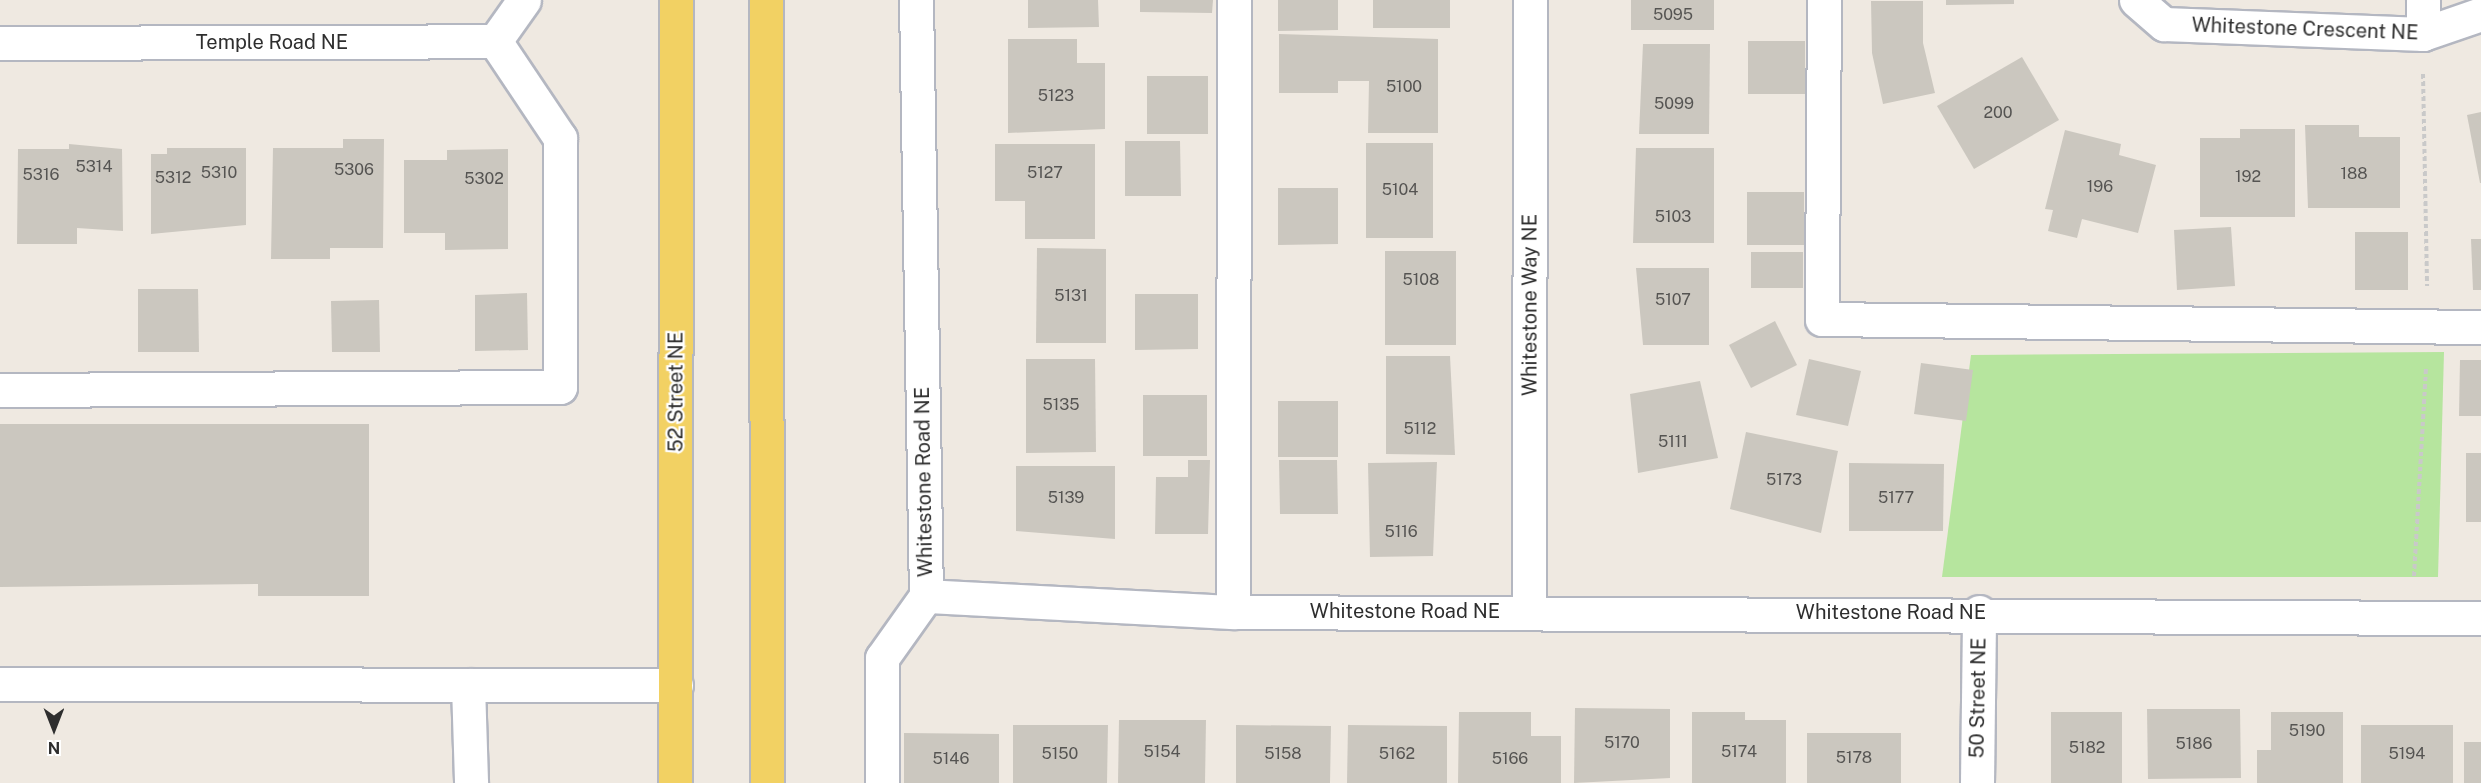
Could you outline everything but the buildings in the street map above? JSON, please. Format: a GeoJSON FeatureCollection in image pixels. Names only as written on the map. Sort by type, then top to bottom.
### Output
{"type":"FeatureCollection","features":[{"type":"Feature","properties":{"kind":"main road","name":"52 Street NE"},"geometry":{"type":"LineString","coordinates":[[675,783],[676,0]]}},
{"type":"Feature","properties":{"kind":"main road"},"geometry":{"type":"LineString","coordinates":[[766,0],[767,783]]}},
{"type":"Feature","properties":{"kind":"street"},"geometry":{"type":"LineString","coordinates":[[0,390],[560,387],[560,138],[495,40],[524,0]]}},
{"type":"Feature","properties":{"kind":"street","name":"Whitestone Road NE"},"geometry":{"type":"LineString","coordinates":[[916,0],[926,596],[1233,612],[1529,610],[1979,612],[2412,615],[2481,618]]}},
{"type":"Feature","properties":{"kind":"street"},"geometry":{"type":"LineString","coordinates":[[1233,612],[1234,0]]}},
{"type":"Feature","properties":{"kind":"street","name":"Whitestone Way NE"},"geometry":{"type":"LineString","coordinates":[[1529,610],[1530,0]]}},
{"type":"Feature","properties":{"kind":"street"},"geometry":{"type":"LineString","coordinates":[[1824,0],[1822,319],[2428,331],[2481,327]]}},
{"type":"Feature","properties":{"kind":"street","name":"Whitestone Crescent NE"},"geometry":{"type":"LineString","coordinates":[[2136,0],[2164,24],[2422,34],[2481,14]]}},
{"type":"Feature","properties":{"kind":"street"},"geometry":{"type":"LineString","coordinates":[[2422,34],[2423,0]]}},
{"type":"Feature","properties":{"kind":"street","name":"Temple Road NE"},"geometry":{"type":"LineString","coordinates":[[0,43],[495,40]]}},
{"type":"Feature","properties":{"kind":"street"},"geometry":{"type":"LineString","coordinates":[[882,783],[882,658],[926,596]]}},
{"type":"Feature","properties":{"kind":"street","name":"50 Street NE"},"geometry":{"type":"LineString","coordinates":[[1977,783],[1979,612]]}},
{"type":"Feature","properties":{"kind":"street"},"geometry":{"type":"LineString","coordinates":[[0,684],[676,685]]}},
{"type":"Feature","properties":{"kind":"street"},"geometry":{"type":"LineString","coordinates":[[468,685],[471,783]]}},
{"type":"Feature","properties":{"kind":"path"},"geometry":{"type":"LineString","coordinates":[[2412,615],[2428,331],[2422,34]]}},
{"type":"Feature","properties":{"kind":"green space"},"geometry":{"type":"Polygon","coordinates":[[[2444,352],[2438,577],[1942,577],[1971,355],[2444,352]]]}}]}
